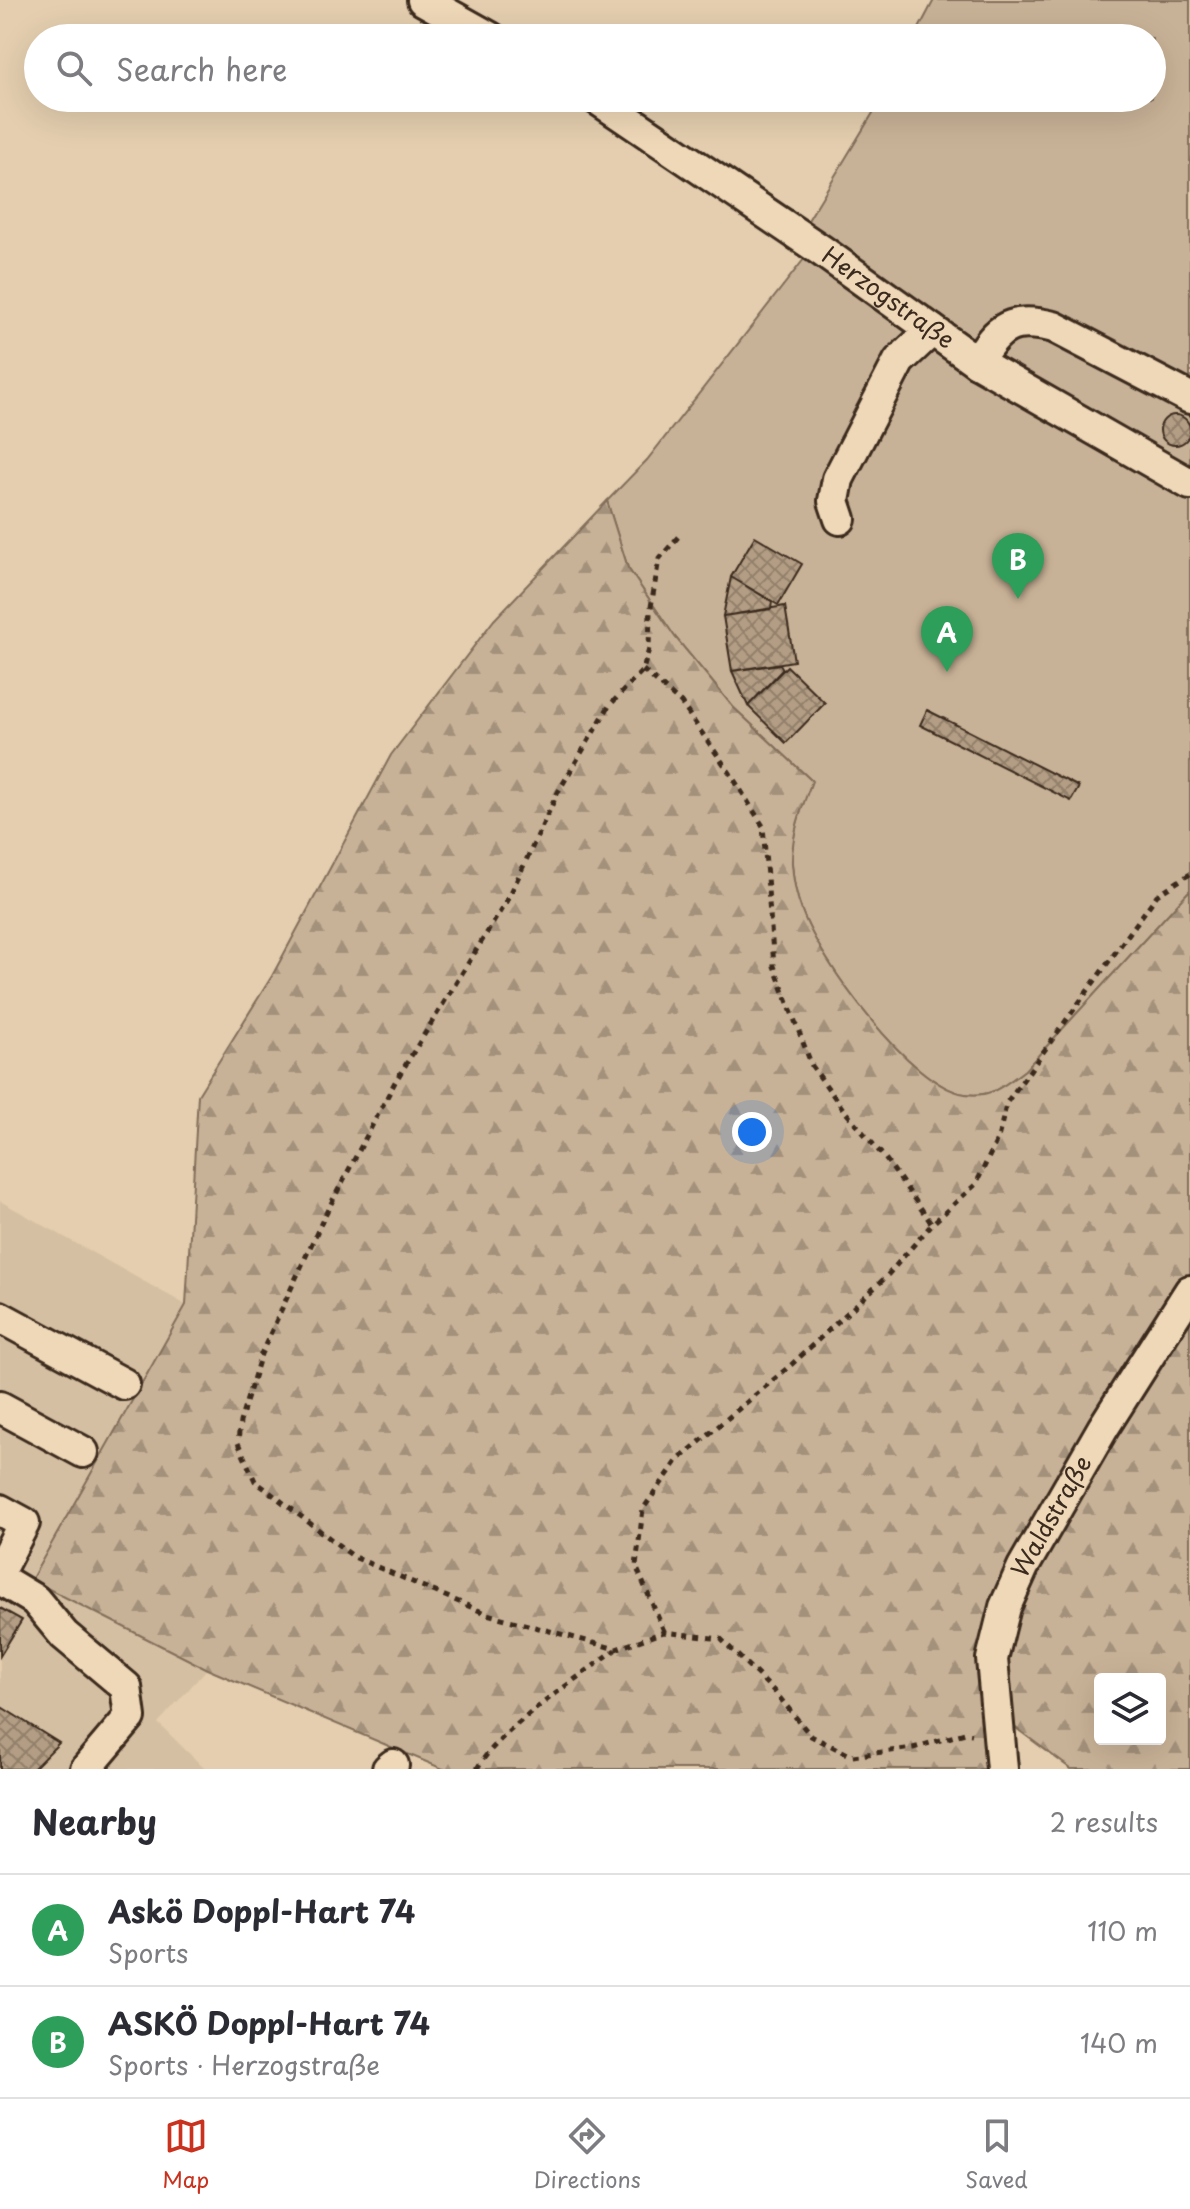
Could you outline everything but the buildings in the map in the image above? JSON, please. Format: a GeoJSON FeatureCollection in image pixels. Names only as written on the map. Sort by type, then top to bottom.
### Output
{"type":"FeatureCollection","features":[{"type":"Feature","properties":{"kind":"street"},"geometry":{"type":"LineString","coordinates":[[423,0],[466,24]]}},
{"type":"Feature","properties":{"kind":"street","name":"Herzogstraße"},"geometry":{"type":"LineString","coordinates":[[617,112],[809,242],[977,362],[1187,476]]}},
{"type":"Feature","properties":{"kind":"street"},"geometry":{"type":"LineString","coordinates":[[977,362],[999,331],[1030,321],[1054,327],[1190,398]]}},
{"type":"Feature","properties":{"kind":"street"},"geometry":{"type":"LineString","coordinates":[[840,519],[834,501],[838,479],[899,361],[932,330]]}},
{"type":"Feature","properties":{"kind":"street","name":"Waldstraße"},"geometry":{"type":"LineString","coordinates":[[1002,1769],[992,1659],[1005,1607],[1023,1567],[1096,1440],[1190,1291]]}},
{"type":"Feature","properties":{"kind":"street"},"geometry":{"type":"LineString","coordinates":[[4,1329],[124,1384]]}},
{"type":"Feature","properties":{"kind":"street"},"geometry":{"type":"LineString","coordinates":[[0,1407],[83,1452]]}},
{"type":"Feature","properties":{"kind":"street"},"geometry":{"type":"LineString","coordinates":[[0,1510],[24,1523],[0,1569]]}},
{"type":"Feature","properties":{"kind":"street"},"geometry":{"type":"LineString","coordinates":[[0,1579],[35,1600],[64,1635],[126,1687],[130,1717],[86,1769]]}},
{"type":"Feature","properties":{"kind":"path"},"geometry":{"type":"LineString","coordinates":[[616,1649],[487,1614],[354,1557],[255,1481],[238,1443],[240,1422],[261,1354],[331,1203],[395,1082],[509,897],[558,792],[609,706],[643,670],[649,649],[650,613],[659,559],[678,537]]}},
{"type":"Feature","properties":{"kind":"path"},"geometry":{"type":"LineString","coordinates":[[643,670],[681,703],[763,826],[774,966],[812,1066],[843,1109],[885,1158],[932,1224]]}},
{"type":"Feature","properties":{"kind":"path"},"geometry":{"type":"LineString","coordinates":[[664,1632],[636,1566],[643,1509],[678,1460],[791,1365],[885,1278],[932,1224],[976,1184],[998,1138],[1007,1102],[1157,895],[1190,874]]}},
{"type":"Feature","properties":{"kind":"path"},"geometry":{"type":"LineString","coordinates":[[477,1769],[481,1760],[510,1731],[616,1649],[664,1632],[721,1639],[775,1692],[811,1736],[852,1756],[913,1748],[965,1733],[997,1736]]}},
{"type":"Feature","properties":{"kind":"shaded area"},"geometry":{"type":"Polygon","coordinates":[[[0,1201],[186,1305],[31,1580],[207,1669],[158,1723],[205,1769],[0,1769],[0,1201]]]}},
{"type":"Feature","properties":{"kind":"green space"},"geometry":{"type":"Polygon","coordinates":[[[934,0],[1190,0],[1190,474],[983,354],[804,227],[874,112],[1166,112],[1166,24],[921,24],[934,0]]]}},
{"type":"Feature","properties":{"kind":"green space"},"geometry":{"type":"Polygon","coordinates":[[[808,254],[1190,494],[1190,890],[1025,1070],[998,1089],[983,1094],[965,1094],[943,1086],[919,1069],[870,1019],[827,960],[802,911],[793,869],[795,832],[811,780],[733,707],[675,637],[628,568],[607,501],[647,460],[808,254]]]}},
{"type":"Feature","properties":{"kind":"green space"},"geometry":{"type":"Polygon","coordinates":[[[607,501],[628,568],[675,637],[733,707],[812,781],[798,821],[792,853],[794,882],[802,911],[827,960],[870,1019],[919,1069],[943,1086],[965,1094],[983,1094],[998,1089],[1025,1070],[1190,890],[1190,1769],[1071,1769],[1013,1726],[990,1769],[443,1769],[207,1669],[31,1580],[186,1305],[198,1095],[272,976],[391,755],[494,620],[607,501]]]}},
{"type":"Feature","properties":{"kind":"place","name":"ASKÖ Doppl-Hart 74"},"geometry":{"type":"Point","coordinates":[1018,599]}},
{"type":"Feature","properties":{"kind":"place","name":"Askö Doppl-Hart 74"},"geometry":{"type":"Point","coordinates":[947,672]}}]}
